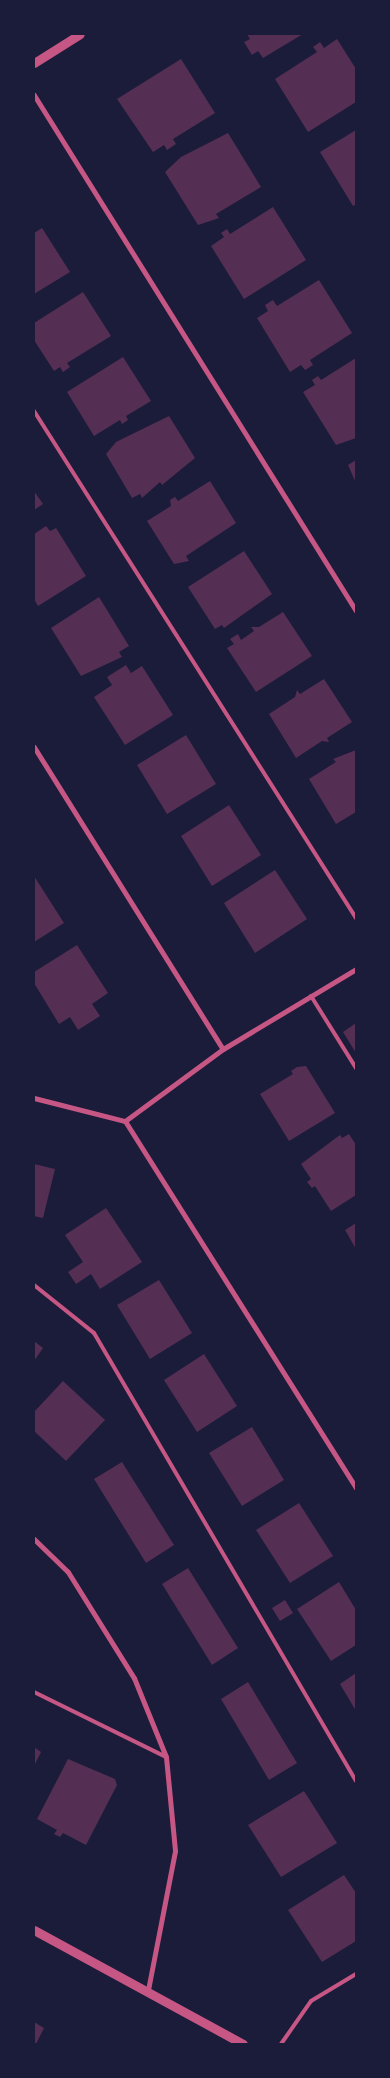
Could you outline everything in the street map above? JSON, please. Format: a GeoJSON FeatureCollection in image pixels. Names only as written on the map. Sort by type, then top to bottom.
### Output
{"type":"FeatureCollection","features":[{"type":"Feature","properties":{"kind":"street"},"geometry":{"type":"LineString","coordinates":[[34,63],[80,34]]}},
{"type":"Feature","properties":{"kind":"street"},"geometry":{"type":"LineString","coordinates":[[34,95],[356,611]]}},
{"type":"Feature","properties":{"kind":"street"},"geometry":{"type":"LineString","coordinates":[[34,747],[223,1049]]}},
{"type":"Feature","properties":{"kind":"street"},"geometry":{"type":"LineString","coordinates":[[125,1121],[223,1049],[356,969]]}},
{"type":"Feature","properties":{"kind":"street"},"geometry":{"type":"LineString","coordinates":[[34,1098],[125,1121],[356,1488]]}},
{"type":"Feature","properties":{"kind":"street"},"geometry":{"type":"LineString","coordinates":[[34,1539],[68,1572],[134,1678],[166,1757],[175,1851],[148,1990]]}},
{"type":"Feature","properties":{"kind":"street"},"geometry":{"type":"LineString","coordinates":[[34,1930],[148,1990],[243,2044]]}},
{"type":"Feature","properties":{"kind":"lane"},"geometry":{"type":"LineString","coordinates":[[34,411],[356,918]]}},
{"type":"Feature","properties":{"kind":"lane"},"geometry":{"type":"LineString","coordinates":[[310,996],[356,1068]]}},
{"type":"Feature","properties":{"kind":"lane"},"geometry":{"type":"LineString","coordinates":[[34,1285],[94,1333],[356,1781]]}},
{"type":"Feature","properties":{"kind":"lane"},"geometry":{"type":"LineString","coordinates":[[34,1692],[166,1757]]}},
{"type":"Feature","properties":{"kind":"lane"},"geometry":{"type":"LineString","coordinates":[[281,2044],[311,2001],[356,1974]]}},
{"type":"Feature","properties":{"kind":"building"},"geometry":{"type":"Polygon","coordinates":[[[247,34],[303,34],[263,58],[258,51],[252,55],[244,42],[250,39],[247,34]]]}},
{"type":"Feature","properties":{"kind":"building"},"geometry":{"type":"Polygon","coordinates":[[[337,39],[356,69],[356,102],[308,132],[275,79],[317,52],[313,47],[320,42],[324,48],[337,39]]]}},
{"type":"Feature","properties":{"kind":"building"},"geometry":{"type":"Polygon","coordinates":[[[181,59],[215,113],[173,139],[176,144],[167,150],[164,145],[153,152],[117,99],[181,59]]]}},
{"type":"Feature","properties":{"kind":"building"},"geometry":{"type":"Polygon","coordinates":[[[356,130],[356,204],[353,206],[320,152],[356,130]]]}},
{"type":"Feature","properties":{"kind":"building"},"geometry":{"type":"Polygon","coordinates":[[[228,133],[261,187],[216,214],[219,218],[198,225],[165,172],[181,157],[228,133]]]}},
{"type":"Feature","properties":{"kind":"building"},"geometry":{"type":"Polygon","coordinates":[[[273,207],[306,260],[244,299],[211,246],[224,237],[221,233],[227,229],[230,234],[273,207]]]}},
{"type":"Feature","properties":{"kind":"building"},"geometry":{"type":"Polygon","coordinates":[[[42,228],[70,272],[34,294],[34,233],[42,228]]]}},
{"type":"Feature","properties":{"kind":"building"},"geometry":{"type":"Polygon","coordinates":[[[319,280],[352,333],[310,360],[313,365],[305,370],[301,365],[290,372],[257,318],[268,311],[265,305],[273,300],[277,306],[319,280]]]}},
{"type":"Feature","properties":{"kind":"building"},"geometry":{"type":"Polygon","coordinates":[[[83,292],[111,336],[67,363],[70,367],[63,372],[60,367],[54,371],[34,340],[34,323],[83,292]]]}},
{"type":"Feature","properties":{"kind":"building"},"geometry":{"type":"Polygon","coordinates":[[[123,357],[151,401],[126,416],[128,420],[122,424],[120,420],[94,436],[67,392],[123,357]]]}},
{"type":"Feature","properties":{"kind":"building"},"geometry":{"type":"Polygon","coordinates":[[[356,358],[356,438],[336,445],[303,392],[315,385],[312,380],[318,376],[321,380],[356,358]]]}},
{"type":"Feature","properties":{"kind":"building"},"geometry":{"type":"Polygon","coordinates":[[[169,416],[195,458],[162,485],[160,482],[142,498],[140,494],[132,498],[106,454],[116,442],[169,416]]]}},
{"type":"Feature","properties":{"kind":"building"},"geometry":{"type":"Polygon","coordinates":[[[356,460],[356,483],[348,465],[356,460]]]}},
{"type":"Feature","properties":{"kind":"building"},"geometry":{"type":"Polygon","coordinates":[[[210,481],[236,523],[186,556],[189,561],[174,564],[147,521],[171,506],[170,500],[175,497],[178,501],[210,481]]]}},
{"type":"Feature","properties":{"kind":"building"},"geometry":{"type":"Polygon","coordinates":[[[34,491],[43,504],[34,510],[34,491]]]}},
{"type":"Feature","properties":{"kind":"building"},"geometry":{"type":"Polygon","coordinates":[[[46,526],[50,531],[56,528],[86,576],[38,606],[34,599],[34,534],[46,526]]]}},
{"type":"Feature","properties":{"kind":"building"},"geometry":{"type":"Polygon","coordinates":[[[244,551],[272,594],[224,628],[222,625],[215,629],[188,587],[244,551]]]}},
{"type":"Feature","properties":{"kind":"building"},"geometry":{"type":"Polygon","coordinates":[[[99,597],[129,646],[119,652],[122,657],[81,676],[51,628],[99,597]]]}},
{"type":"Feature","properties":{"kind":"building"},"geometry":{"type":"Polygon","coordinates":[[[283,612],[312,656],[256,692],[227,648],[234,644],[230,639],[238,634],[241,640],[254,631],[251,627],[259,627],[283,612]]]}},
{"type":"Feature","properties":{"kind":"building"},"geometry":{"type":"Polygon","coordinates":[[[126,665],[131,673],[142,666],[173,715],[125,745],[94,697],[112,685],[107,677],[126,665]]]}},
{"type":"Feature","properties":{"kind":"building"},"geometry":{"type":"Polygon","coordinates":[[[324,679],[352,722],[327,738],[329,742],[322,741],[296,758],[269,714],[295,697],[297,690],[300,694],[324,679]]]}},
{"type":"Feature","properties":{"kind":"building"},"geometry":{"type":"Polygon","coordinates":[[[186,735],[216,784],[167,814],[137,765],[186,735]]]}},
{"type":"Feature","properties":{"kind":"building"},"geometry":{"type":"Polygon","coordinates":[[[356,750],[356,812],[336,824],[309,779],[336,762],[333,759],[356,750]]]}},
{"type":"Feature","properties":{"kind":"building"},"geometry":{"type":"Polygon","coordinates":[[[229,805],[261,855],[212,886],[181,836],[229,805]]]}},
{"type":"Feature","properties":{"kind":"building"},"geometry":{"type":"Polygon","coordinates":[[[275,870],[307,919],[255,953],[224,903],[275,870]]]}},
{"type":"Feature","properties":{"kind":"building"},"geometry":{"type":"Polygon","coordinates":[[[34,876],[64,923],[34,942],[34,876]]]}},
{"type":"Feature","properties":{"kind":"building"},"geometry":{"type":"Polygon","coordinates":[[[77,945],[108,993],[92,1004],[100,1016],[78,1030],[70,1017],[59,1024],[34,983],[34,972],[77,945]]]}},
{"type":"Feature","properties":{"kind":"building"},"geometry":{"type":"Polygon","coordinates":[[[356,1023],[356,1053],[343,1032],[356,1023]]]}},
{"type":"Feature","properties":{"kind":"building"},"geometry":{"type":"Polygon","coordinates":[[[306,1066],[335,1113],[289,1141],[260,1094],[293,1074],[291,1071],[297,1067],[306,1066]]]}},
{"type":"Feature","properties":{"kind":"building"},"geometry":{"type":"Polygon","coordinates":[[[349,1134],[356,1145],[356,1195],[331,1211],[315,1186],[312,1188],[307,1182],[311,1179],[301,1164],[340,1135],[342,1138],[349,1134]]]}},
{"type":"Feature","properties":{"kind":"building"},"geometry":{"type":"Polygon","coordinates":[[[34,1164],[55,1169],[43,1218],[34,1216],[34,1164]]]}},
{"type":"Feature","properties":{"kind":"building"},"geometry":{"type":"Polygon","coordinates":[[[106,1208],[142,1262],[100,1289],[91,1274],[76,1284],[68,1272],[83,1262],[65,1235],[106,1208]]]}},
{"type":"Feature","properties":{"kind":"building"},"geometry":{"type":"Polygon","coordinates":[[[356,1223],[356,1249],[345,1230],[356,1223]]]}},
{"type":"Feature","properties":{"kind":"building"},"geometry":{"type":"Polygon","coordinates":[[[159,1280],[192,1333],[150,1359],[117,1305],[159,1280]]]}},
{"type":"Feature","properties":{"kind":"building"},"geometry":{"type":"Polygon","coordinates":[[[34,1341],[43,1348],[34,1361],[34,1341]]]}},
{"type":"Feature","properties":{"kind":"building"},"geometry":{"type":"Polygon","coordinates":[[[204,1354],[237,1406],[197,1432],[164,1380],[204,1354]]]}},
{"type":"Feature","properties":{"kind":"building"},"geometry":{"type":"Polygon","coordinates":[[[63,1381],[105,1420],[66,1461],[34,1431],[34,1412],[63,1381]]]}},
{"type":"Feature","properties":{"kind":"building"},"geometry":{"type":"Polygon","coordinates":[[[252,1427],[284,1480],[242,1506],[209,1453],[252,1427]]]}},
{"type":"Feature","properties":{"kind":"building"},"geometry":{"type":"Polygon","coordinates":[[[122,1462],[174,1545],[146,1563],[94,1479],[122,1462]]]}},
{"type":"Feature","properties":{"kind":"building"},"geometry":{"type":"Polygon","coordinates":[[[299,1503],[333,1556],[290,1583],[256,1530],[299,1503]]]}},
{"type":"Feature","properties":{"kind":"building"},"geometry":{"type":"Polygon","coordinates":[[[188,1568],[238,1648],[212,1665],[162,1584],[188,1568]]]}},
{"type":"Feature","properties":{"kind":"building"},"geometry":{"type":"Polygon","coordinates":[[[339,1582],[356,1610],[356,1645],[331,1661],[297,1609],[339,1582]]]}},
{"type":"Feature","properties":{"kind":"building"},"geometry":{"type":"Polygon","coordinates":[[[285,1600],[293,1613],[280,1621],[272,1608],[285,1600]]]}},
{"type":"Feature","properties":{"kind":"building"},"geometry":{"type":"Polygon","coordinates":[[[356,1673],[356,1711],[340,1684],[356,1673]]]}},
{"type":"Feature","properties":{"kind":"building"},"geometry":{"type":"Polygon","coordinates":[[[248,1682],[297,1763],[269,1780],[221,1699],[248,1682]]]}},
{"type":"Feature","properties":{"kind":"building"},"geometry":{"type":"Polygon","coordinates":[[[34,1747],[41,1752],[34,1766],[34,1747]]]}},
{"type":"Feature","properties":{"kind":"building"},"geometry":{"type":"Polygon","coordinates":[[[68,1759],[115,1779],[117,1785],[86,1845],[63,1833],[60,1837],[54,1834],[57,1830],[37,1819],[68,1759]]]}},
{"type":"Feature","properties":{"kind":"building"},"geometry":{"type":"Polygon","coordinates":[[[304,1791],[337,1843],[281,1877],[248,1825],[304,1791]]]}},
{"type":"Feature","properties":{"kind":"building"},"geometry":{"type":"Polygon","coordinates":[[[344,1875],[356,1893],[356,1941],[322,1962],[288,1910],[344,1875]]]}},
{"type":"Feature","properties":{"kind":"building"},"geometry":{"type":"Polygon","coordinates":[[[34,2022],[44,2028],[36,2044],[34,2044],[34,2022]]]}}]}
